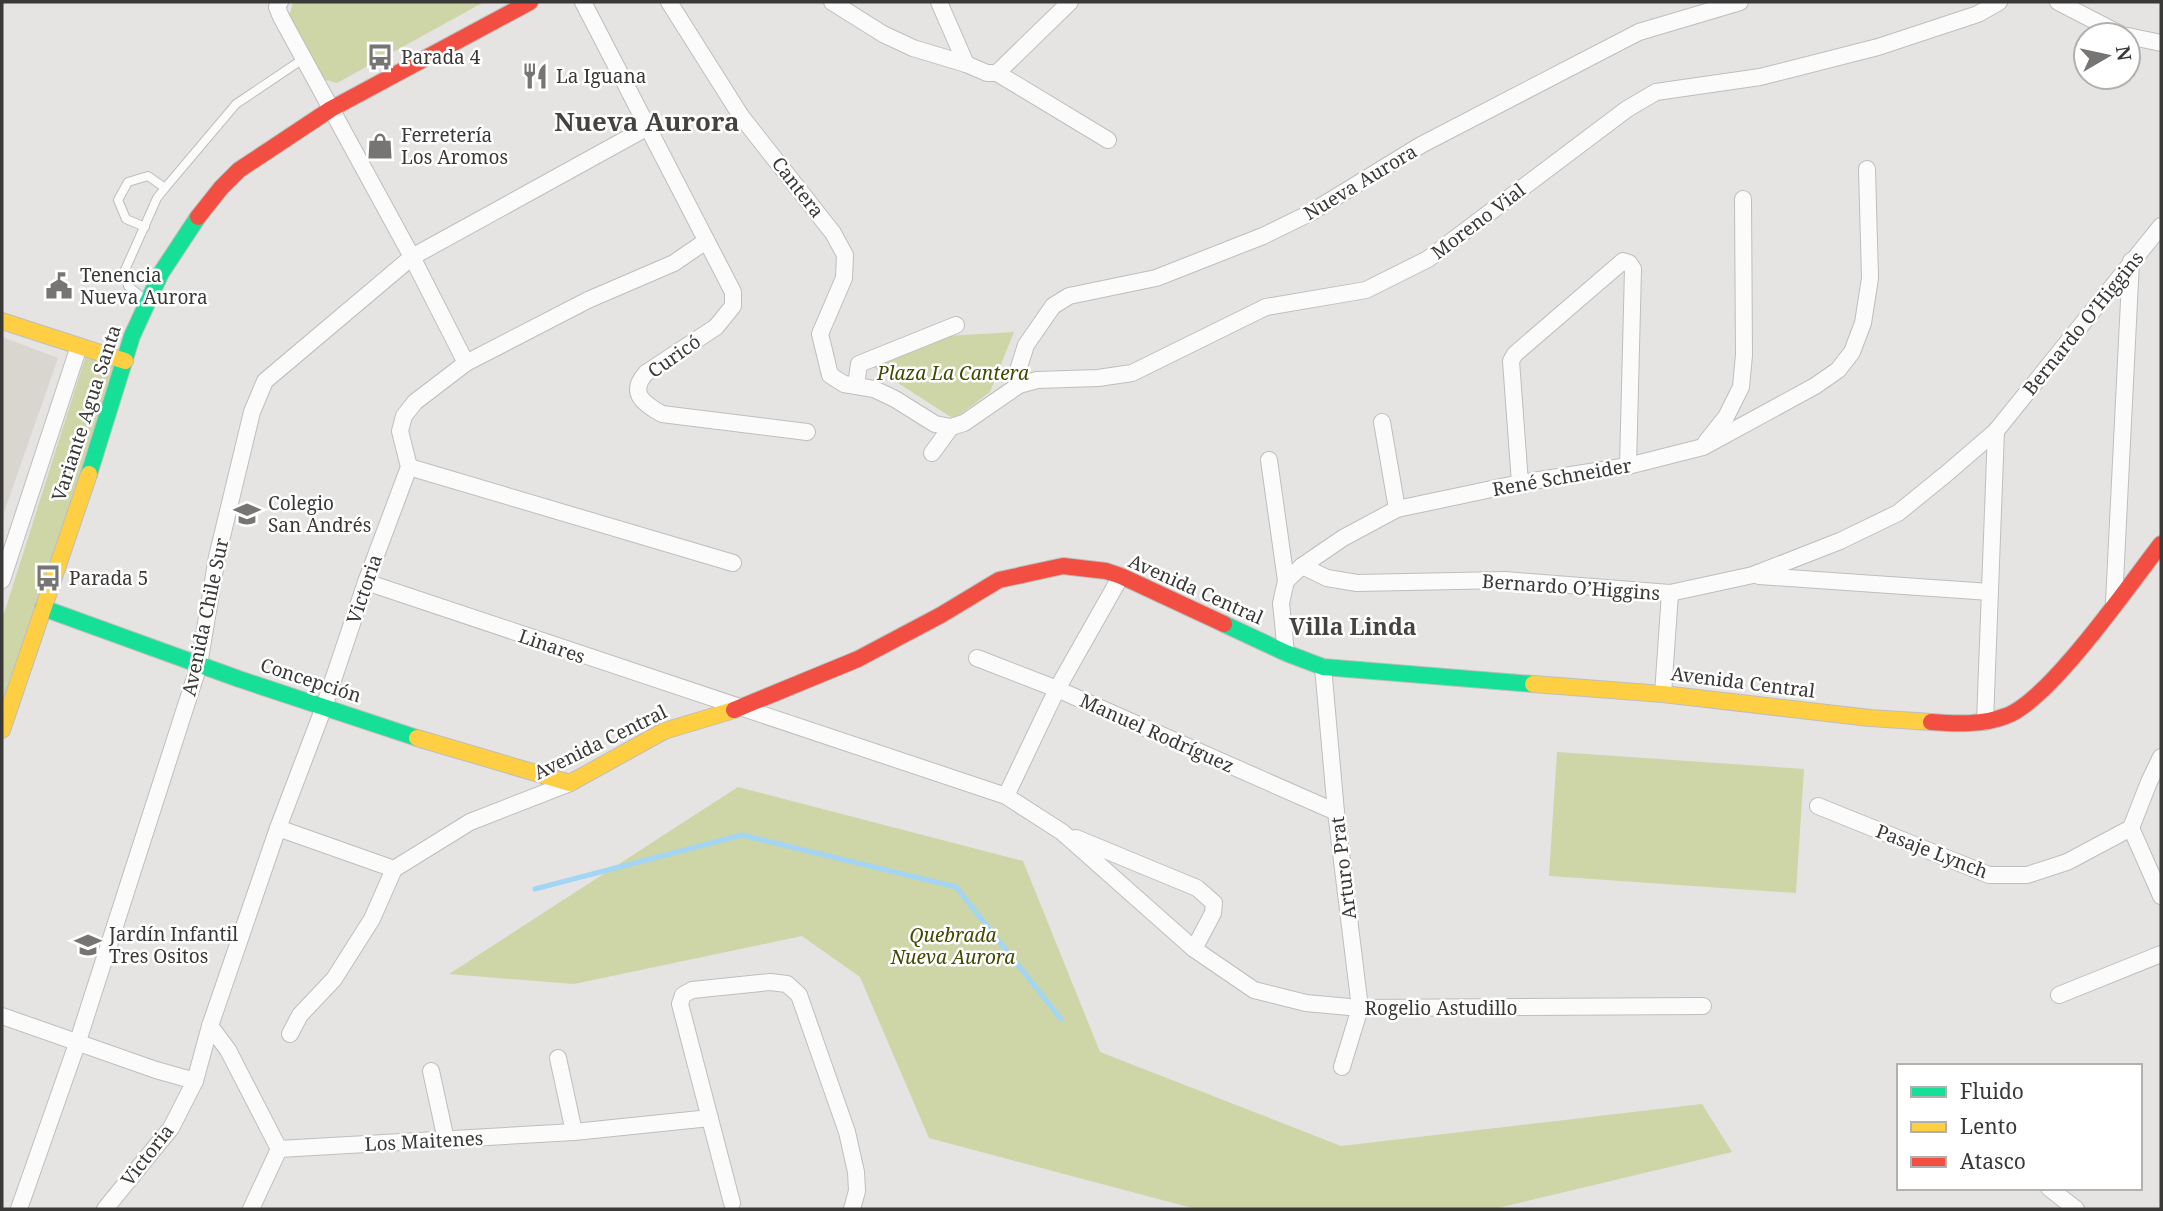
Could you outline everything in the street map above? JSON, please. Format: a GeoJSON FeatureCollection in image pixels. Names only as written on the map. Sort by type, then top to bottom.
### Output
{"type":"FeatureCollection","features":[{"type":"Feature","properties":{"kind":"street"},"geometry":{"type":"LineString","coordinates":[[280,2],[277,7],[303,59],[412,257],[466,362]]}},
{"type":"Feature","properties":{"kind":"street","name":"Variante Agua Santa"},"geometry":{"type":"LineString","coordinates":[[2,730],[106,424],[132,336],[161,273],[196,220],[239,170],[331,109],[530,2]]}},
{"type":"Feature","properties":{"kind":"street"},"geometry":{"type":"LineString","coordinates":[[583,2],[706,241],[674,263],[588,300],[466,362],[415,402],[404,416],[400,431],[402,446],[409,467],[733,563]]}},
{"type":"Feature","properties":{"kind":"street","name":"Cantera"},"geometry":{"type":"LineString","coordinates":[[669,2],[741,116],[833,233],[845,256],[844,278],[820,334],[830,374],[850,384]]}},
{"type":"Feature","properties":{"kind":"street"},"geometry":{"type":"LineString","coordinates":[[832,2],[883,34],[913,48],[966,64],[987,74],[997,73],[1108,140]]}},
{"type":"Feature","properties":{"kind":"street"},"geometry":{"type":"LineString","coordinates":[[939,2],[966,64]]}},
{"type":"Feature","properties":{"kind":"street"},"geometry":{"type":"LineString","coordinates":[[997,73],[1070,2]]}},
{"type":"Feature","properties":{"kind":"street","name":"Nueva Aurora"},"geometry":{"type":"LineString","coordinates":[[1019,385],[1019,367],[1026,345],[1054,306],[1069,296],[1156,278],[1263,236],[1310,213],[1421,145],[1639,32],[1740,2]]}},
{"type":"Feature","properties":{"kind":"street","name":"Moreno Vial"},"geometry":{"type":"LineString","coordinates":[[932,453],[951,427],[976,416],[1019,385],[1037,380],[1098,378],[1132,373],[1266,307],[1366,290],[1428,259],[1627,109],[1656,92],[1760,77],[1878,47],[1978,14],[1999,2]]}},
{"type":"Feature","properties":{"kind":"street"},"geometry":{"type":"LineString","coordinates":[[2058,2],[2095,21]]}},
{"type":"Feature","properties":{"kind":"street"},"geometry":{"type":"LineString","coordinates":[[2142,39],[2161,43]]}},
{"type":"Feature","properties":{"kind":"street","name":"Avenida Chile Sur"},"geometry":{"type":"LineString","coordinates":[[19,1209],[78,1041],[199,665],[217,557],[252,412],[265,381],[412,257],[648,127]]}},
{"type":"Feature","properties":{"kind":"street","name":"René Schneider"},"geometry":{"type":"LineString","coordinates":[[1286,581],[1302,566],[1343,538],[1397,509],[1628,466],[1703,447],[1815,386],[1838,370],[1852,352],[1863,323],[1870,278],[1867,169]]}},
{"type":"Feature","properties":{"kind":"street"},"geometry":{"type":"LineString","coordinates":[[1703,447],[1726,417],[1741,387],[1744,355],[1743,199]]}},
{"type":"Feature","properties":{"kind":"street","name":"Bernardo O’Higgins"},"geometry":{"type":"LineString","coordinates":[[1302,566],[1327,578],[1357,583],[1504,580],[1670,593],[1753,575],[1840,541],[1898,513],[1996,431],[2161,226]]}},
{"type":"Feature","properties":{"kind":"street","name":"Curicó"},"geometry":{"type":"LineString","coordinates":[[706,241],[733,292],[733,306],[716,327],[646,373],[639,381],[638,391],[646,405],[662,414],[807,432]]}},
{"type":"Feature","properties":{"kind":"street"},"geometry":{"type":"LineString","coordinates":[[1520,484],[1511,361],[1515,354],[1623,261],[1629,263],[1633,269],[1628,466]]}},
{"type":"Feature","properties":{"kind":"street"},"geometry":{"type":"LineString","coordinates":[[2114,602],[2131,261]]}},
{"type":"Feature","properties":{"kind":"street"},"geometry":{"type":"LineString","coordinates":[[2,321],[125,361]]}},
{"type":"Feature","properties":{"kind":"street"},"geometry":{"type":"LineString","coordinates":[[951,427],[935,424],[874,389],[850,384],[859,364],[956,325]]}},
{"type":"Feature","properties":{"kind":"street"},"geometry":{"type":"LineString","coordinates":[[2,580],[79,346]]}},
{"type":"Feature","properties":{"kind":"street"},"geometry":{"type":"LineString","coordinates":[[1382,422],[1397,509]]}},
{"type":"Feature","properties":{"kind":"street"},"geometry":{"type":"LineString","coordinates":[[1986,722],[1996,431]]}},
{"type":"Feature","properties":{"kind":"street"},"geometry":{"type":"LineString","coordinates":[[1269,460],[1286,581],[1281,603],[1286,653]]}},
{"type":"Feature","properties":{"kind":"street","name":"Victoria"},"geometry":{"type":"LineString","coordinates":[[105,1209],[171,1128],[195,1081],[210,1026],[278,828],[409,467]]}},
{"type":"Feature","properties":{"kind":"street","name":"Avenida Central"},"geometry":{"type":"LineString","coordinates":[[394,869],[470,822],[570,783],[664,731],[738,709],[858,659],[941,615],[999,580],[1063,566],[1106,571],[1121,576],[1286,653],[1323,667],[1664,694],[1870,718],[1952,724],[1986,722],[2008,716],[2026,705],[2092,633],[2161,544]]}},
{"type":"Feature","properties":{"kind":"street"},"geometry":{"type":"LineString","coordinates":[[1753,575],[1990,592]]}},
{"type":"Feature","properties":{"kind":"street"},"geometry":{"type":"LineString","coordinates":[[1006,796],[1057,690],[1121,576]]}},
{"type":"Feature","properties":{"kind":"street","name":"Linares"},"geometry":{"type":"LineString","coordinates":[[366,583],[738,709]]}},
{"type":"Feature","properties":{"kind":"street"},"geometry":{"type":"LineString","coordinates":[[1664,694],[1670,593]]}},
{"type":"Feature","properties":{"kind":"street","name":"Concepción"},"geometry":{"type":"LineString","coordinates":[[43,608],[324,707],[475,756],[570,783]]}},
{"type":"Feature","properties":{"kind":"street","name":"Manuel Rodríguez"},"geometry":{"type":"LineString","coordinates":[[977,658],[1057,690],[1336,812]]}},
{"type":"Feature","properties":{"kind":"street","name":"Arturo Prat"},"geometry":{"type":"LineString","coordinates":[[1323,667],[1336,812],[1360,1009],[1342,1067]]}},
{"type":"Feature","properties":{"kind":"street","name":"Rogelio Astudillo"},"geometry":{"type":"LineString","coordinates":[[738,709],[1006,796],[1062,832],[1194,949],[1254,990],[1306,1003],[1360,1009],[1703,1006]]}},
{"type":"Feature","properties":{"kind":"street"},"geometry":{"type":"LineString","coordinates":[[2161,757],[2132,828],[2161,896]]}},
{"type":"Feature","properties":{"kind":"street","name":"Pasaje Lynch"},"geometry":{"type":"LineString","coordinates":[[1818,806],[1989,875],[2027,875],[2067,862],[2132,828]]}},
{"type":"Feature","properties":{"kind":"street"},"geometry":{"type":"LineString","coordinates":[[278,828],[394,869],[372,919],[334,979],[300,1015],[290,1034]]}},
{"type":"Feature","properties":{"kind":"street","name":"Rogelio Astudillo"},"geometry":{"type":"LineString","coordinates":[[1062,832],[1197,888],[1214,903],[1213,914],[1194,949]]}},
{"type":"Feature","properties":{"kind":"street"},"geometry":{"type":"LineString","coordinates":[[2059,995],[2161,954]]}},
{"type":"Feature","properties":{"kind":"street"},"geometry":{"type":"LineString","coordinates":[[732,1203],[680,1004],[683,995],[692,990],[770,982],[787,984],[799,995],[847,1132],[857,1181],[852,1209]]}},
{"type":"Feature","properties":{"kind":"street"},"geometry":{"type":"LineString","coordinates":[[2,1016],[195,1081]]}},
{"type":"Feature","properties":{"kind":"street"},"geometry":{"type":"LineString","coordinates":[[210,1026],[228,1050],[279,1149],[253,1209]]}},
{"type":"Feature","properties":{"kind":"street"},"geometry":{"type":"LineString","coordinates":[[558,1058],[574,1132]]}},
{"type":"Feature","properties":{"kind":"street"},"geometry":{"type":"LineString","coordinates":[[431,1071],[446,1140]]}},
{"type":"Feature","properties":{"kind":"street","name":"Los Maitenes"},"geometry":{"type":"LineString","coordinates":[[279,1149],[574,1132],[710,1118]]}},
{"type":"Feature","properties":{"kind":"street"},"geometry":{"type":"LineString","coordinates":[[2053,1190],[2057,1209]]}},
{"type":"Feature","properties":{"kind":"street"},"geometry":{"type":"LineString","coordinates":[[2053,1190],[2076,1209]]}},
{"type":"Feature","properties":{"kind":"lane"},"geometry":{"type":"LineString","coordinates":[[148,302],[128,286],[125,270],[157,198],[236,104],[303,59]]}},
{"type":"Feature","properties":{"kind":"lane"},"geometry":{"type":"LineString","coordinates":[[145,227],[126,219],[118,200],[128,182],[148,176],[165,188]]}},
{"type":"Feature","properties":{"kind":"shaded area"},"geometry":{"type":"Polygon","coordinates":[[[2,337],[58,358],[2,518],[2,337]]]}},
{"type":"Feature","properties":{"kind":"green space"},"geometry":{"type":"Polygon","coordinates":[[[293,2],[484,2],[337,83],[323,79],[289,17],[293,2]]]}},
{"type":"Feature","properties":{"kind":"green space","name":"Plaza La Cantera"},"geometry":{"type":"Polygon","coordinates":[[[1014,332],[990,392],[954,419],[870,365],[947,336],[1014,332]]]}},
{"type":"Feature","properties":{"kind":"green space"},"geometry":{"type":"Polygon","coordinates":[[[86,355],[118,365],[2,719],[2,620],[86,355]]]}},
{"type":"Feature","properties":{"kind":"green space"},"geometry":{"type":"Polygon","coordinates":[[[1557,752],[1804,769],[1796,893],[1549,876],[1557,752]]]}},
{"type":"Feature","properties":{"kind":"green space","name":"Quebrada Nueva Aurora"},"geometry":{"type":"Polygon","coordinates":[[[738,787],[1023,861],[1100,1052],[1341,1146],[1702,1104],[1732,1152],[1494,1209],[1196,1209],[929,1138],[860,977],[802,936],[574,984],[449,974],[738,787]]]}},
{"type":"Feature","properties":{"kind":"waterway"},"geometry":{"type":"LineString","coordinates":[[535,889],[742,835],[956,887],[1061,1019]]}},
{"type":"Feature","properties":{"kind":"traffic: fast"},"geometry":{"type":"LineString","coordinates":[[89,474],[132,336],[161,273],[198,217]]}},
{"type":"Feature","properties":{"kind":"traffic: fast"},"geometry":{"type":"LineString","coordinates":[[43,608],[239,679],[417,738]]}},
{"type":"Feature","properties":{"kind":"traffic: fast"},"geometry":{"type":"LineString","coordinates":[[1224,624],[1323,667],[1533,684]]}},
{"type":"Feature","properties":{"kind":"traffic: slow"},"geometry":{"type":"LineString","coordinates":[[2,321],[125,361]]}},
{"type":"Feature","properties":{"kind":"traffic: slow"},"geometry":{"type":"LineString","coordinates":[[2,730],[89,474]]}},
{"type":"Feature","properties":{"kind":"traffic: slow"},"geometry":{"type":"LineString","coordinates":[[1533,684],[1663,694],[1870,718],[1931,722]]}},
{"type":"Feature","properties":{"kind":"traffic: slow"},"geometry":{"type":"LineString","coordinates":[[417,738],[570,783],[664,731],[734,710]]}},
{"type":"Feature","properties":{"kind":"traffic: jam"},"geometry":{"type":"LineString","coordinates":[[198,217],[239,170],[331,109],[530,2]]}},
{"type":"Feature","properties":{"kind":"traffic: jam"},"geometry":{"type":"LineString","coordinates":[[1931,722],[1988,721],[2006,716],[2024,706],[2066,666],[2161,544]]}},
{"type":"Feature","properties":{"kind":"traffic: jam"},"geometry":{"type":"LineString","coordinates":[[734,710],[858,659],[941,615],[999,580],[1063,566],[1106,571],[1121,576],[1224,624]]}},
{"type":"Feature","properties":{"kind":"place","name":"Parada 4"},"geometry":{"type":"Point","coordinates":[380,57]}},
{"type":"Feature","properties":{"kind":"place","name":"La Iguana"},"geometry":{"type":"Point","coordinates":[535,76]}},
{"type":"Feature","properties":{"kind":"place","name":"Ferretería Los Aromos"},"geometry":{"type":"Point","coordinates":[380,146]}},
{"type":"Feature","properties":{"kind":"place","name":"Tenencia Nueva Aurora"},"geometry":{"type":"Point","coordinates":[59,286]}},
{"type":"Feature","properties":{"kind":"place","name":"Colegio San Andrés"},"geometry":{"type":"Point","coordinates":[247,514]}},
{"type":"Feature","properties":{"kind":"place","name":"Parada 5"},"geometry":{"type":"Point","coordinates":[48,578]}},
{"type":"Feature","properties":{"kind":"place","name":"Jardín Infantil Tres Ositos"},"geometry":{"type":"Point","coordinates":[88,945]}},
{"type":"Feature","properties":{"kind":"district","name":"Nueva Aurora"},"geometry":{"type":"Point","coordinates":[647,122]}},
{"type":"Feature","properties":{"kind":"district","name":"Villa Linda"},"geometry":{"type":"Point","coordinates":[1353,627]}}]}
